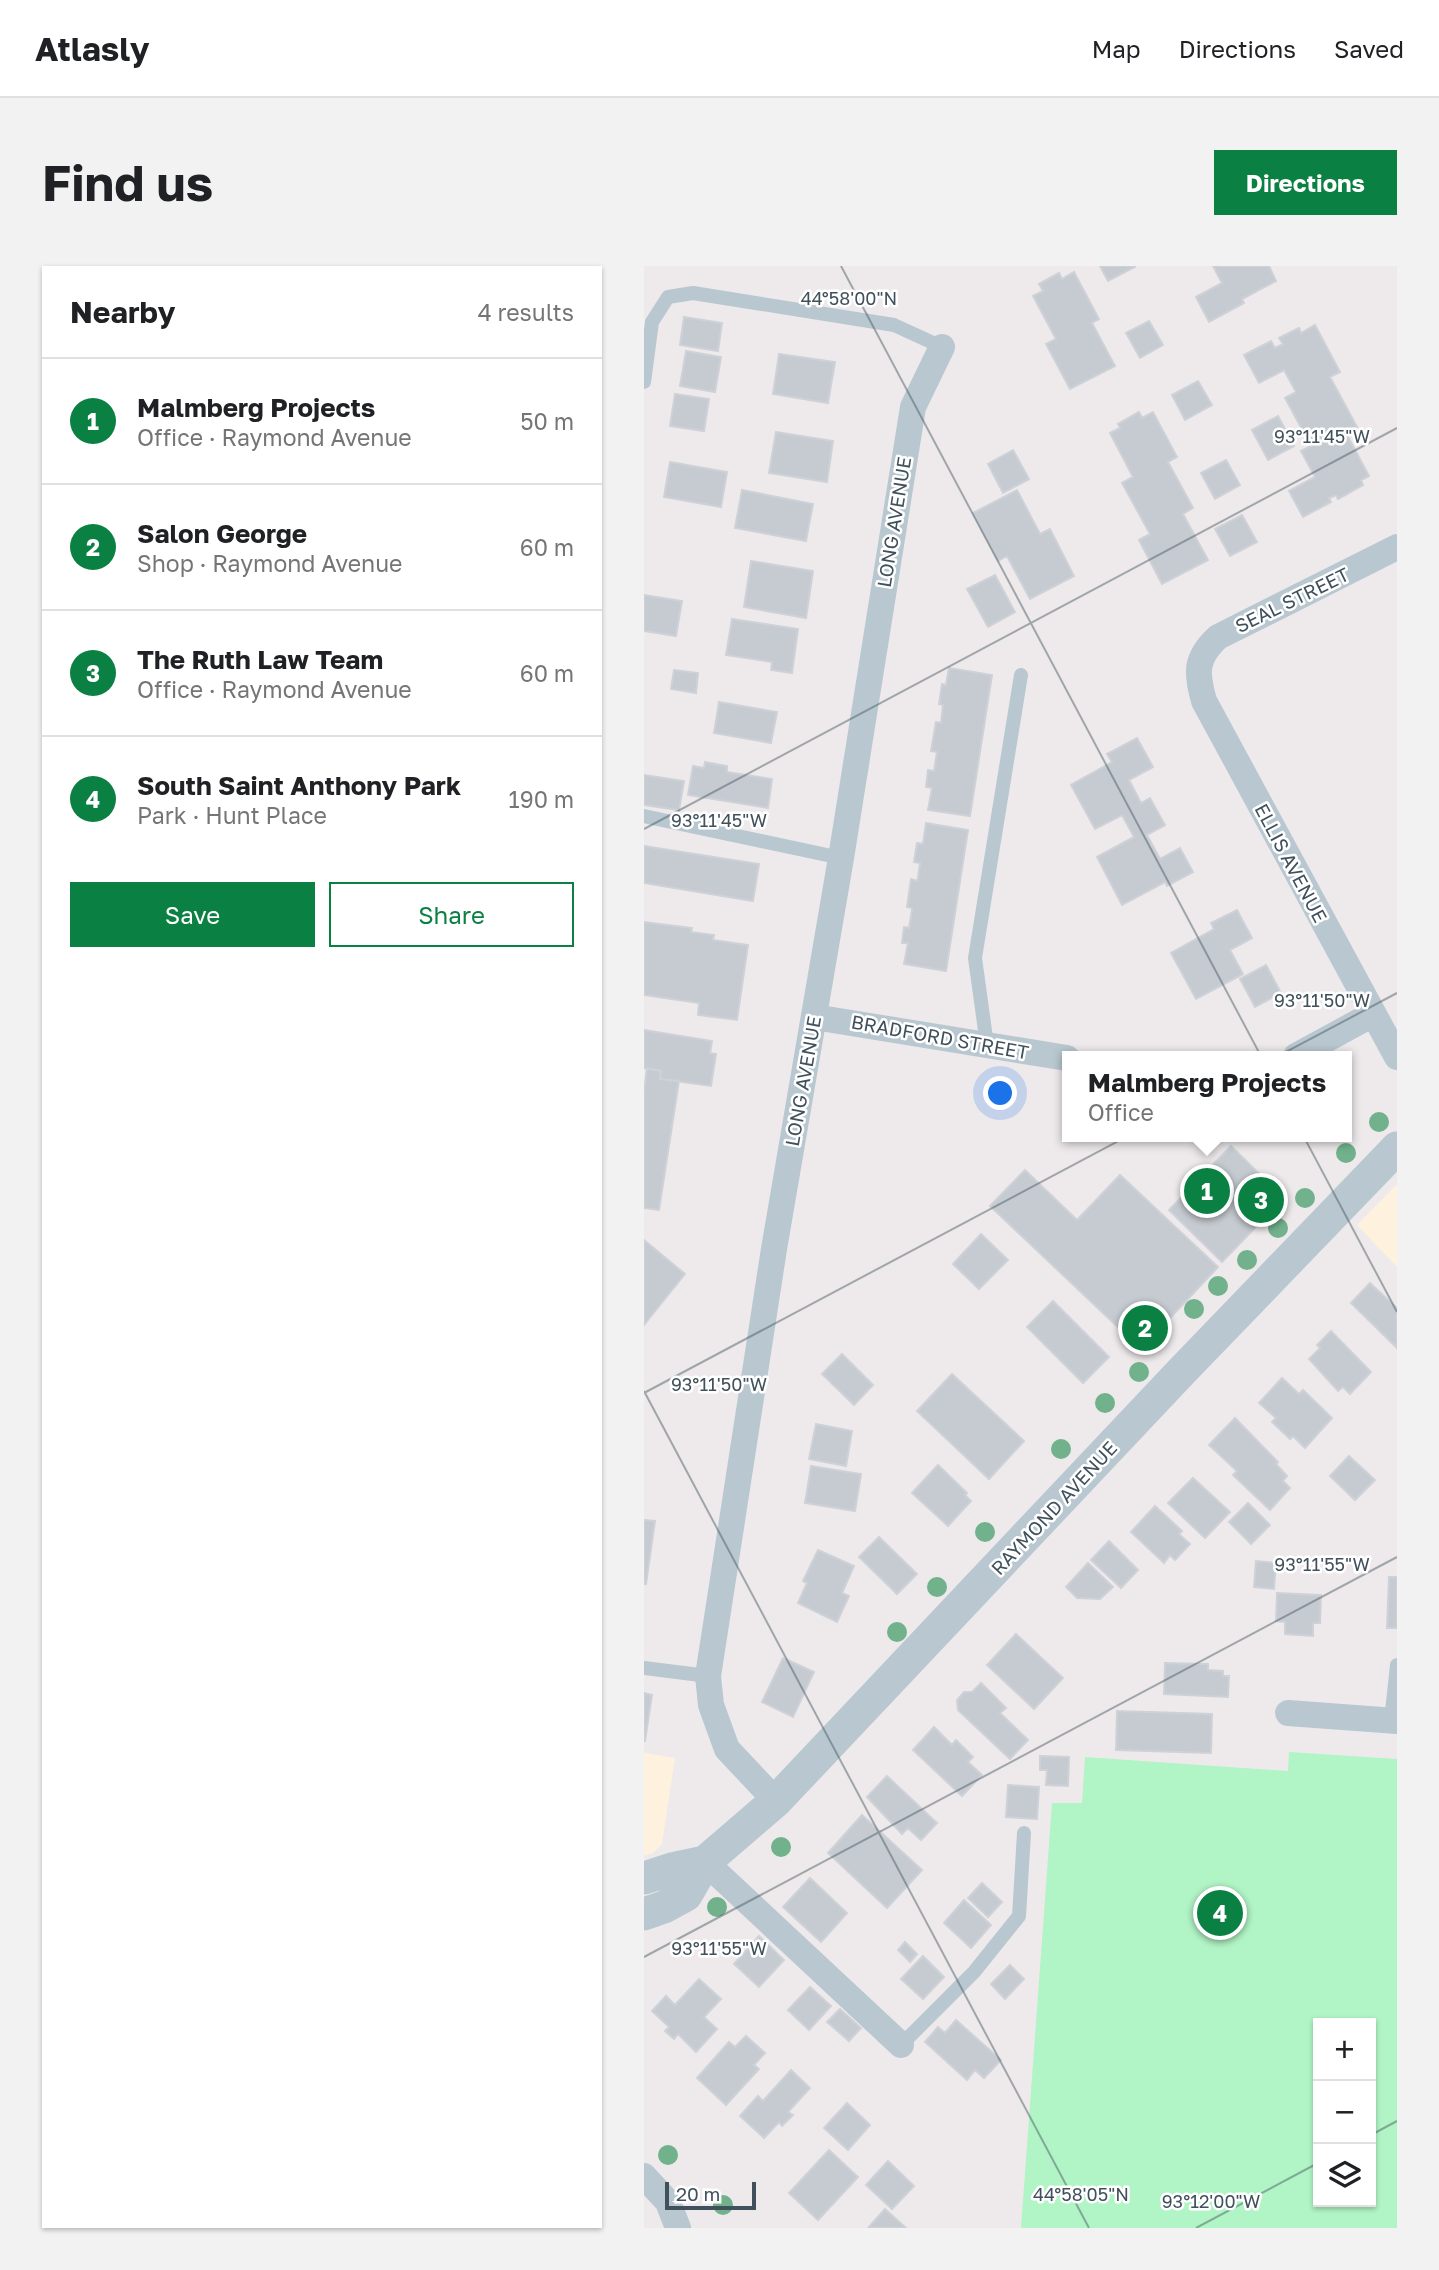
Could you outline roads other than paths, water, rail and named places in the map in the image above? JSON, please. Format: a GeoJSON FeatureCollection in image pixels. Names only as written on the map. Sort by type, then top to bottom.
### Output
{"type":"FeatureCollection","features":[{"type":"Feature","properties":{"kind":"street","name":"LONG AVENUE"},"geometry":{"type":"LineString","coordinates":[[776,1801],[727,1749],[711,1705],[708,1676],[772,1263],[841,858],[913,407],[942,346]]}},
{"type":"Feature","properties":{"kind":"street","name":"SEAL STREET"},"geometry":{"type":"LineString","coordinates":[[1198,664],[1218,636],[1397,547]]}},
{"type":"Feature","properties":{"kind":"street","name":"ELLIS AVENUE"},"geometry":{"type":"LineString","coordinates":[[1198,664],[1204,701],[1397,1057]]}},
{"type":"Feature","properties":{"kind":"street"},"geometry":{"type":"LineString","coordinates":[[1305,1051],[1373,1014]]}},
{"type":"Feature","properties":{"kind":"street","name":"BRADFORD STREET"},"geometry":{"type":"LineString","coordinates":[[814,1017],[1062,1058]]}},
{"type":"Feature","properties":{"kind":"street","name":"RAYMOND AVENUE"},"geometry":{"type":"LineString","coordinates":[[644,1914],[686,1895],[705,1863],[776,1801],[1190,1362],[1397,1148]]}},
{"type":"Feature","properties":{"kind":"street"},"geometry":{"type":"LineString","coordinates":[[1288,1713],[1394,1721]]}},
{"type":"Feature","properties":{"kind":"street"},"geometry":{"type":"LineString","coordinates":[[644,1878],[671,1869],[705,1863],[901,2045]]}},
{"type":"Feature","properties":{"kind":"street"},"geometry":{"type":"LineString","coordinates":[[644,2176],[668,2202],[678,2228]]}},
{"type":"Feature","properties":{"kind":"lane"},"geometry":{"type":"LineString","coordinates":[[644,382],[652,322],[667,297],[693,293],[894,325],[942,346]]}},
{"type":"Feature","properties":{"kind":"lane"},"geometry":{"type":"LineString","coordinates":[[987,1045],[975,958],[1021,675]]}},
{"type":"Feature","properties":{"kind":"lane"},"geometry":{"type":"LineString","coordinates":[[644,816],[841,858]]}},
{"type":"Feature","properties":{"kind":"lane"},"geometry":{"type":"LineString","coordinates":[[1394,1721],[1397,1665]]}},
{"type":"Feature","properties":{"kind":"lane"},"geometry":{"type":"LineString","coordinates":[[644,1668],[708,1676]]}},
{"type":"Feature","properties":{"kind":"lane"},"geometry":{"type":"LineString","coordinates":[[901,2045],[974,1972],[1018,1916],[1024,1833]]}},
{"type":"Feature","properties":{"kind":"place","name":"Malmberg Projects"},"geometry":{"type":"Point","coordinates":[1207,1191]}},
{"type":"Feature","properties":{"kind":"place","name":"The Ruth Law Team"},"geometry":{"type":"Point","coordinates":[1261,1200]}},
{"type":"Feature","properties":{"kind":"place","name":"Salon George"},"geometry":{"type":"Point","coordinates":[1145,1328]}},
{"type":"Feature","properties":{"kind":"place","name":"South Saint Anthony Park"},"geometry":{"type":"Point","coordinates":[1220,1913]}}]}
